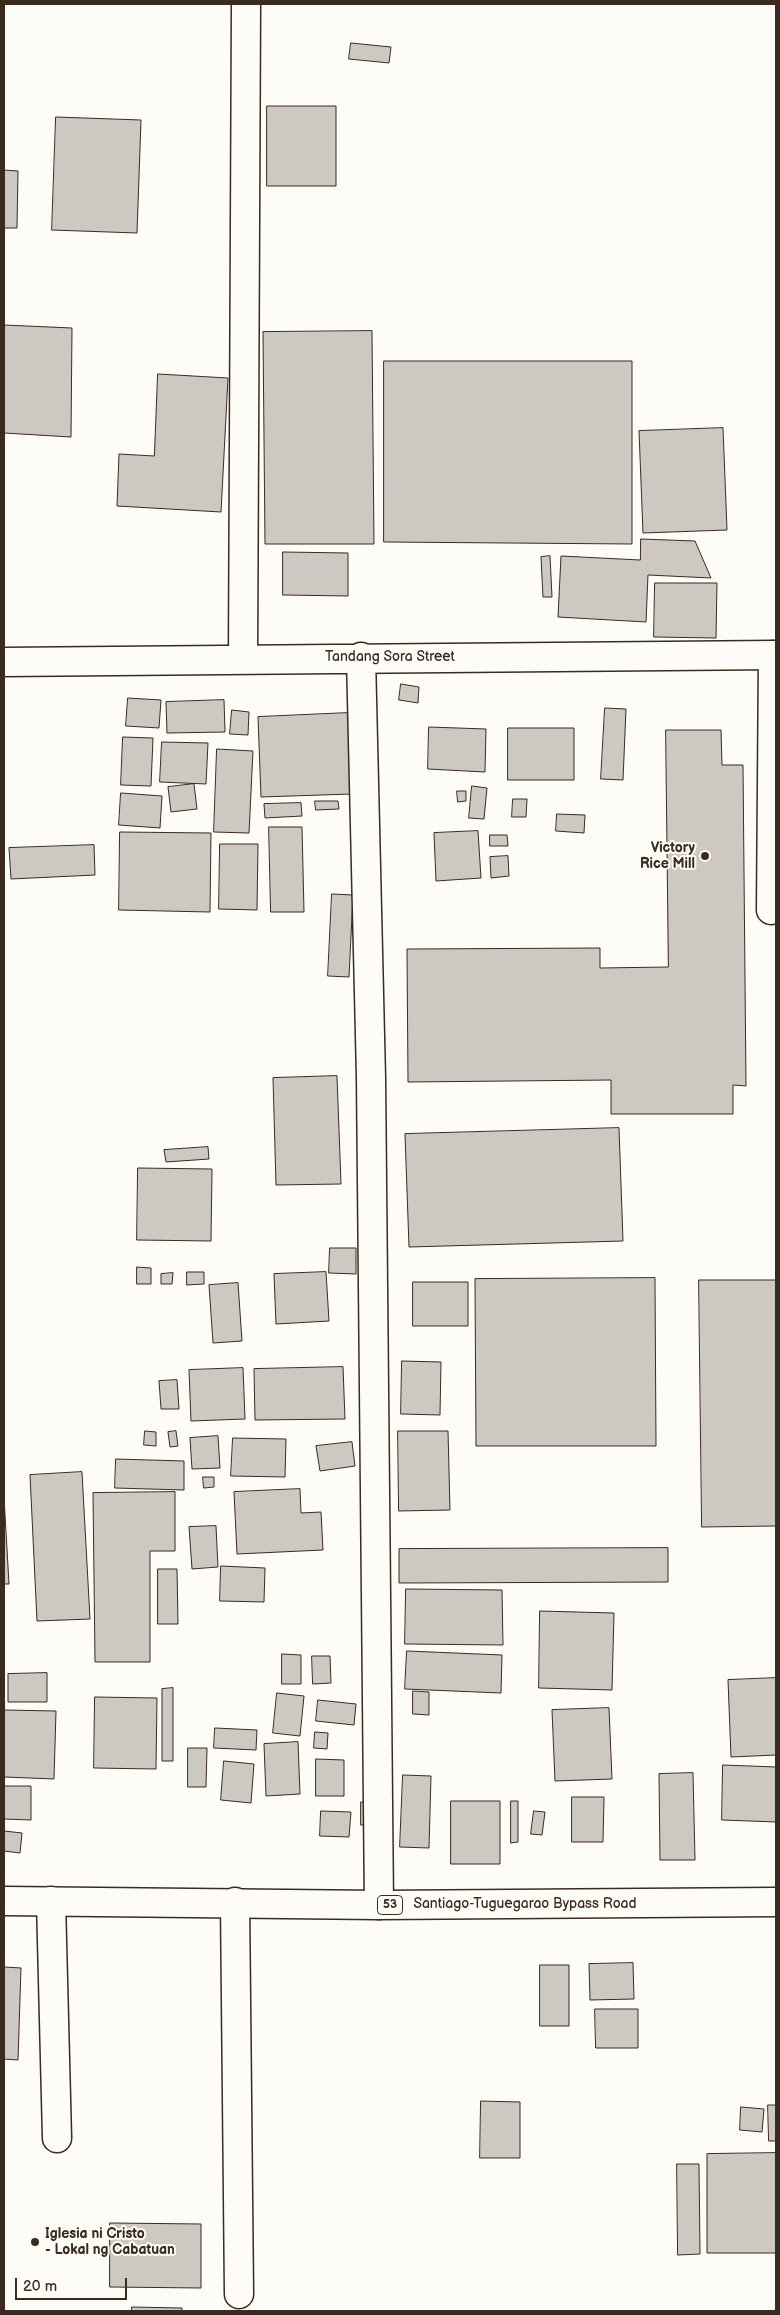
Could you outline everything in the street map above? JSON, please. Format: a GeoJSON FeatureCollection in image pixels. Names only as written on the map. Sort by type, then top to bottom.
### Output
{"type":"FeatureCollection","features":[{"type":"Feature","properties":{"kind":"main road"},"geometry":{"type":"LineString","coordinates":[[244,659],[246,4]]}},
{"type":"Feature","properties":{"kind":"main road"},"geometry":{"type":"LineString","coordinates":[[771,910],[775,655]]}},
{"type":"Feature","properties":{"kind":"main road","name":"Tandang Sora Street"},"geometry":{"type":"LineString","coordinates":[[4,662],[361,657],[775,655]]}},
{"type":"Feature","properties":{"kind":"main road"},"geometry":{"type":"LineString","coordinates":[[361,657],[371,1078],[379,1905]]}},
{"type":"Feature","properties":{"kind":"main road","name":"Santiago-Tuguegarao Bypass Road"},"geometry":{"type":"LineString","coordinates":[[4,1901],[379,1905],[776,1902]]}},
{"type":"Feature","properties":{"kind":"main road"},"geometry":{"type":"LineString","coordinates":[[51,1901],[57,2138]]}},
{"type":"Feature","properties":{"kind":"main road"},"geometry":{"type":"LineString","coordinates":[[235,1902],[239,2294]]}},
{"type":"Feature","properties":{"kind":"building"},"geometry":{"type":"Polygon","coordinates":[[[351,43],[391,47],[389,63],[349,59],[351,43]]]}},
{"type":"Feature","properties":{"kind":"building"},"geometry":{"type":"Polygon","coordinates":[[[267,106],[336,106],[336,186],[267,186],[267,106]]]}},
{"type":"Feature","properties":{"kind":"building"},"geometry":{"type":"Polygon","coordinates":[[[56,117],[141,120],[137,233],[52,230],[56,117]]]}},
{"type":"Feature","properties":{"kind":"building"},"geometry":{"type":"Polygon","coordinates":[[[4,170],[18,171],[17,228],[4,228],[4,170]]]}},
{"type":"Feature","properties":{"kind":"building"},"geometry":{"type":"Polygon","coordinates":[[[4,325],[72,328],[71,437],[4,433],[4,325]]]}},
{"type":"Feature","properties":{"kind":"building"},"geometry":{"type":"Polygon","coordinates":[[[372,331],[374,544],[265,544],[263,332],[372,331]]]}},
{"type":"Feature","properties":{"kind":"building"},"geometry":{"type":"Polygon","coordinates":[[[384,361],[632,361],[632,544],[384,542],[384,361]]]}},
{"type":"Feature","properties":{"kind":"building"},"geometry":{"type":"Polygon","coordinates":[[[158,374],[228,378],[221,512],[117,506],[119,454],[154,456],[158,374]]]}},
{"type":"Feature","properties":{"kind":"building"},"geometry":{"type":"Polygon","coordinates":[[[723,428],[727,530],[643,533],[639,431],[723,428]]]}},
{"type":"Feature","properties":{"kind":"building"},"geometry":{"type":"Polygon","coordinates":[[[641,539],[695,541],[711,578],[648,575],[646,622],[558,617],[561,556],[640,560],[641,539]]]}},
{"type":"Feature","properties":{"kind":"building"},"geometry":{"type":"Polygon","coordinates":[[[283,552],[348,553],[348,596],[283,595],[283,552]]]}},
{"type":"Feature","properties":{"kind":"building"},"geometry":{"type":"Polygon","coordinates":[[[550,556],[552,597],[543,597],[541,557],[550,556]]]}},
{"type":"Feature","properties":{"kind":"building"},"geometry":{"type":"Polygon","coordinates":[[[655,583],[717,583],[716,638],[654,637],[655,583]]]}},
{"type":"Feature","properties":{"kind":"building"},"geometry":{"type":"Polygon","coordinates":[[[401,684],[419,687],[418,703],[399,700],[401,684]]]}},
{"type":"Feature","properties":{"kind":"building"},"geometry":{"type":"Polygon","coordinates":[[[128,698],[161,700],[159,728],[126,726],[128,698]]]}},
{"type":"Feature","properties":{"kind":"building"},"geometry":{"type":"Polygon","coordinates":[[[224,700],[225,732],[167,733],[166,702],[224,700]]]}},
{"type":"Feature","properties":{"kind":"building"},"geometry":{"type":"Polygon","coordinates":[[[605,708],[626,709],[623,780],[601,779],[605,708]]]}},
{"type":"Feature","properties":{"kind":"building"},"geometry":{"type":"Polygon","coordinates":[[[232,710],[249,712],[248,735],[230,734],[232,710]]]}},
{"type":"Feature","properties":{"kind":"building"},"geometry":{"type":"Polygon","coordinates":[[[348,713],[351,794],[261,797],[258,717],[348,713]]]}},
{"type":"Feature","properties":{"kind":"building"},"geometry":{"type":"Polygon","coordinates":[[[429,727],[486,729],[485,772],[428,769],[429,727]]]}},
{"type":"Feature","properties":{"kind":"building"},"geometry":{"type":"Polygon","coordinates":[[[508,728],[574,728],[574,780],[508,780],[508,728]]]}},
{"type":"Feature","properties":{"kind":"building","name":"Victory Rice Mill"},"geometry":{"type":"Polygon","coordinates":[[[666,730],[721,730],[722,765],[743,765],[746,1086],[733,1085],[733,1114],[611,1114],[611,1080],[408,1082],[407,949],[600,948],[600,968],[668,967],[666,730]]]}},
{"type":"Feature","properties":{"kind":"building"},"geometry":{"type":"Polygon","coordinates":[[[123,737],[153,738],[151,786],[121,785],[123,737]]]}},
{"type":"Feature","properties":{"kind":"building"},"geometry":{"type":"Polygon","coordinates":[[[162,742],[208,743],[206,784],[160,782],[162,742]]]}},
{"type":"Feature","properties":{"kind":"building"},"geometry":{"type":"Polygon","coordinates":[[[217,749],[253,751],[249,833],[214,832],[217,749]]]}},
{"type":"Feature","properties":{"kind":"building"},"geometry":{"type":"Polygon","coordinates":[[[194,784],[197,809],[171,812],[168,787],[194,784]]]}},
{"type":"Feature","properties":{"kind":"building"},"geometry":{"type":"Polygon","coordinates":[[[472,786],[487,788],[484,819],[469,818],[472,786]]]}},
{"type":"Feature","properties":{"kind":"building"},"geometry":{"type":"Polygon","coordinates":[[[457,791],[466,791],[466,801],[458,802],[457,791]]]}},
{"type":"Feature","properties":{"kind":"building"},"geometry":{"type":"Polygon","coordinates":[[[121,793],[162,796],[160,828],[119,825],[121,793]]]}},
{"type":"Feature","properties":{"kind":"building"},"geometry":{"type":"Polygon","coordinates":[[[513,799],[527,799],[526,817],[512,817],[513,799]]]}},
{"type":"Feature","properties":{"kind":"building"},"geometry":{"type":"Polygon","coordinates":[[[315,801],[338,801],[339,809],[316,810],[315,801]]]}},
{"type":"Feature","properties":{"kind":"building"},"geometry":{"type":"Polygon","coordinates":[[[301,803],[302,816],[265,818],[264,804],[301,803]]]}},
{"type":"Feature","properties":{"kind":"building"},"geometry":{"type":"Polygon","coordinates":[[[557,814],[585,815],[584,833],[556,831],[557,814]]]}},
{"type":"Feature","properties":{"kind":"building"},"geometry":{"type":"Polygon","coordinates":[[[269,827],[302,827],[304,912],[271,912],[269,827]]]}},
{"type":"Feature","properties":{"kind":"building"},"geometry":{"type":"Polygon","coordinates":[[[478,831],[481,878],[436,881],[434,833],[478,831]]]}},
{"type":"Feature","properties":{"kind":"building"},"geometry":{"type":"Polygon","coordinates":[[[120,832],[211,833],[210,912],[119,910],[120,832]]]}},
{"type":"Feature","properties":{"kind":"building"},"geometry":{"type":"Polygon","coordinates":[[[490,835],[507,835],[508,846],[490,846],[490,835]]]}},
{"type":"Feature","properties":{"kind":"building"},"geometry":{"type":"Polygon","coordinates":[[[220,844],[258,844],[257,910],[219,909],[220,844]]]}},
{"type":"Feature","properties":{"kind":"building"},"geometry":{"type":"Polygon","coordinates":[[[94,845],[95,875],[11,879],[9,848],[94,845]]]}},
{"type":"Feature","properties":{"kind":"building"},"geometry":{"type":"Polygon","coordinates":[[[508,856],[509,876],[491,878],[490,857],[508,856]]]}},
{"type":"Feature","properties":{"kind":"building"},"geometry":{"type":"Polygon","coordinates":[[[332,894],[353,895],[349,977],[328,976],[332,894]]]}},
{"type":"Feature","properties":{"kind":"building"},"geometry":{"type":"Polygon","coordinates":[[[337,1076],[341,1184],[276,1185],[273,1078],[337,1076]]]}},
{"type":"Feature","properties":{"kind":"building"},"geometry":{"type":"Polygon","coordinates":[[[619,1128],[623,1241],[409,1247],[405,1134],[619,1128]]]}},
{"type":"Feature","properties":{"kind":"building"},"geometry":{"type":"Polygon","coordinates":[[[208,1147],[209,1159],[166,1162],[164,1150],[208,1147]]]}},
{"type":"Feature","properties":{"kind":"building"},"geometry":{"type":"Polygon","coordinates":[[[138,1168],[212,1169],[211,1241],[137,1240],[138,1168]]]}},
{"type":"Feature","properties":{"kind":"building"},"geometry":{"type":"Polygon","coordinates":[[[330,1248],[356,1248],[356,1274],[329,1273],[330,1248]]]}},
{"type":"Feature","properties":{"kind":"building"},"geometry":{"type":"Polygon","coordinates":[[[137,1267],[151,1268],[151,1284],[137,1284],[137,1267]]]}},
{"type":"Feature","properties":{"kind":"building"},"geometry":{"type":"Polygon","coordinates":[[[187,1272],[204,1272],[204,1284],[187,1285],[187,1272]]]}},
{"type":"Feature","properties":{"kind":"building"},"geometry":{"type":"Polygon","coordinates":[[[326,1272],[329,1321],[276,1324],[274,1274],[326,1272]]]}},
{"type":"Feature","properties":{"kind":"building"},"geometry":{"type":"Polygon","coordinates":[[[173,1273],[172,1284],[161,1284],[161,1274],[173,1273]]]}},
{"type":"Feature","properties":{"kind":"building"},"geometry":{"type":"Polygon","coordinates":[[[655,1278],[656,1446],[476,1446],[475,1279],[655,1278]]]}},
{"type":"Feature","properties":{"kind":"building"},"geometry":{"type":"Polygon","coordinates":[[[699,1280],[776,1280],[776,1526],[702,1527],[699,1280]]]}},
{"type":"Feature","properties":{"kind":"building"},"geometry":{"type":"Polygon","coordinates":[[[413,1282],[468,1282],[468,1326],[413,1326],[413,1282]]]}},
{"type":"Feature","properties":{"kind":"building"},"geometry":{"type":"Polygon","coordinates":[[[238,1283],[242,1341],[213,1343],[209,1285],[238,1283]]]}},
{"type":"Feature","properties":{"kind":"building"},"geometry":{"type":"Polygon","coordinates":[[[402,1361],[441,1362],[440,1415],[401,1414],[402,1361]]]}},
{"type":"Feature","properties":{"kind":"building"},"geometry":{"type":"Polygon","coordinates":[[[343,1367],[345,1419],[255,1420],[254,1369],[343,1367]]]}},
{"type":"Feature","properties":{"kind":"building"},"geometry":{"type":"Polygon","coordinates":[[[243,1368],[245,1419],[191,1421],[189,1370],[243,1368]]]}},
{"type":"Feature","properties":{"kind":"building"},"geometry":{"type":"Polygon","coordinates":[[[177,1380],[179,1409],[161,1409],[159,1381],[177,1380]]]}},
{"type":"Feature","properties":{"kind":"building"},"geometry":{"type":"Polygon","coordinates":[[[145,1431],[156,1432],[156,1446],[144,1445],[145,1431]]]}},
{"type":"Feature","properties":{"kind":"building"},"geometry":{"type":"Polygon","coordinates":[[[176,1431],[178,1446],[170,1447],[168,1432],[176,1431]]]}},
{"type":"Feature","properties":{"kind":"building"},"geometry":{"type":"Polygon","coordinates":[[[398,1431],[448,1431],[450,1510],[399,1511],[398,1431]]]}},
{"type":"Feature","properties":{"kind":"building"},"geometry":{"type":"Polygon","coordinates":[[[218,1436],[220,1468],[192,1469],[190,1438],[218,1436]]]}},
{"type":"Feature","properties":{"kind":"building"},"geometry":{"type":"Polygon","coordinates":[[[233,1438],[286,1439],[285,1477],[231,1476],[233,1438]]]}},
{"type":"Feature","properties":{"kind":"building"},"geometry":{"type":"Polygon","coordinates":[[[352,1442],[355,1466],[320,1471],[316,1446],[352,1442]]]}},
{"type":"Feature","properties":{"kind":"building"},"geometry":{"type":"Polygon","coordinates":[[[116,1459],[184,1461],[184,1490],[115,1488],[116,1459]]]}},
{"type":"Feature","properties":{"kind":"building"},"geometry":{"type":"Polygon","coordinates":[[[82,1472],[90,1619],[37,1621],[30,1475],[82,1472]]]}},
{"type":"Feature","properties":{"kind":"building"},"geometry":{"type":"Polygon","coordinates":[[[203,1477],[214,1477],[214,1487],[204,1488],[203,1477]]]}},
{"type":"Feature","properties":{"kind":"building"},"geometry":{"type":"Polygon","coordinates":[[[300,1489],[301,1513],[321,1512],[323,1550],[237,1554],[234,1492],[300,1489]]]}},
{"type":"Feature","properties":{"kind":"building"},"geometry":{"type":"Polygon","coordinates":[[[175,1492],[175,1551],[150,1551],[150,1662],[95,1662],[93,1493],[175,1492]]]}},
{"type":"Feature","properties":{"kind":"building"},"geometry":{"type":"Polygon","coordinates":[[[4,1497],[9,1584],[4,1584],[4,1497]]]}},
{"type":"Feature","properties":{"kind":"building"},"geometry":{"type":"Polygon","coordinates":[[[216,1526],[218,1567],[192,1569],[189,1527],[216,1526]]]}},
{"type":"Feature","properties":{"kind":"building"},"geometry":{"type":"Polygon","coordinates":[[[668,1548],[668,1582],[399,1583],[399,1549],[668,1548]]]}},
{"type":"Feature","properties":{"kind":"building"},"geometry":{"type":"Polygon","coordinates":[[[221,1566],[265,1568],[264,1602],[220,1601],[221,1566]]]}},
{"type":"Feature","properties":{"kind":"building"},"geometry":{"type":"Polygon","coordinates":[[[158,1569],[177,1569],[178,1624],[158,1624],[158,1569]]]}},
{"type":"Feature","properties":{"kind":"building"},"geometry":{"type":"Polygon","coordinates":[[[406,1589],[502,1590],[503,1645],[405,1644],[406,1589]]]}},
{"type":"Feature","properties":{"kind":"building"},"geometry":{"type":"Polygon","coordinates":[[[540,1611],[614,1613],[612,1690],[539,1688],[540,1611]]]}},
{"type":"Feature","properties":{"kind":"building"},"geometry":{"type":"Polygon","coordinates":[[[407,1651],[502,1655],[501,1693],[405,1689],[407,1651]]]}},
{"type":"Feature","properties":{"kind":"building"},"geometry":{"type":"Polygon","coordinates":[[[282,1654],[301,1655],[301,1684],[282,1684],[282,1654]]]}},
{"type":"Feature","properties":{"kind":"building"},"geometry":{"type":"Polygon","coordinates":[[[312,1656],[330,1656],[331,1683],[313,1684],[312,1656]]]}},
{"type":"Feature","properties":{"kind":"building"},"geometry":{"type":"Polygon","coordinates":[[[47,1673],[47,1702],[8,1702],[8,1674],[47,1673]]]}},
{"type":"Feature","properties":{"kind":"building"},"geometry":{"type":"Polygon","coordinates":[[[776,1678],[776,1755],[731,1757],[728,1680],[776,1678]]]}},
{"type":"Feature","properties":{"kind":"building"},"geometry":{"type":"Polygon","coordinates":[[[173,1688],[173,1761],[162,1761],[162,1689],[173,1688]]]}},
{"type":"Feature","properties":{"kind":"building"},"geometry":{"type":"Polygon","coordinates":[[[413,1691],[429,1692],[429,1715],[413,1714],[413,1691]]]}},
{"type":"Feature","properties":{"kind":"building"},"geometry":{"type":"Polygon","coordinates":[[[277,1693],[304,1696],[300,1736],[273,1733],[277,1693]]]}},
{"type":"Feature","properties":{"kind":"building"},"geometry":{"type":"Polygon","coordinates":[[[95,1697],[157,1698],[156,1769],[94,1768],[95,1697]]]}},
{"type":"Feature","properties":{"kind":"building"},"geometry":{"type":"Polygon","coordinates":[[[318,1700],[356,1704],[354,1725],[316,1721],[318,1700]]]}},
{"type":"Feature","properties":{"kind":"building"},"geometry":{"type":"Polygon","coordinates":[[[609,1708],[612,1779],[555,1781],[552,1710],[609,1708]]]}},
{"type":"Feature","properties":{"kind":"building"},"geometry":{"type":"Polygon","coordinates":[[[4,1710],[56,1711],[54,1779],[4,1777],[4,1710]]]}},
{"type":"Feature","properties":{"kind":"building"},"geometry":{"type":"Polygon","coordinates":[[[215,1728],[257,1730],[256,1750],[214,1748],[215,1728]]]}},
{"type":"Feature","properties":{"kind":"building"},"geometry":{"type":"Polygon","coordinates":[[[315,1732],[328,1733],[327,1749],[314,1748],[315,1732]]]}},
{"type":"Feature","properties":{"kind":"building"},"geometry":{"type":"Polygon","coordinates":[[[298,1742],[300,1794],[266,1796],[264,1744],[298,1742]]]}},
{"type":"Feature","properties":{"kind":"building"},"geometry":{"type":"Polygon","coordinates":[[[188,1748],[207,1748],[206,1787],[188,1787],[188,1748]]]}},
{"type":"Feature","properties":{"kind":"building"},"geometry":{"type":"Polygon","coordinates":[[[316,1759],[344,1760],[344,1796],[316,1796],[316,1759]]]}},
{"type":"Feature","properties":{"kind":"building"},"geometry":{"type":"Polygon","coordinates":[[[224,1761],[254,1764],[251,1803],[221,1800],[224,1761]]]}},
{"type":"Feature","properties":{"kind":"building"},"geometry":{"type":"Polygon","coordinates":[[[723,1765],[776,1767],[776,1822],[722,1820],[723,1765]]]}},
{"type":"Feature","properties":{"kind":"building"},"geometry":{"type":"Polygon","coordinates":[[[693,1773],[695,1860],[660,1860],[659,1774],[693,1773]]]}},
{"type":"Feature","properties":{"kind":"building"},"geometry":{"type":"Polygon","coordinates":[[[403,1775],[431,1776],[429,1848],[400,1847],[403,1775]]]}},
{"type":"Feature","properties":{"kind":"building"},"geometry":{"type":"Polygon","coordinates":[[[4,1786],[31,1786],[31,1820],[4,1819],[4,1786]]]}},
{"type":"Feature","properties":{"kind":"building"},"geometry":{"type":"Polygon","coordinates":[[[572,1797],[604,1797],[603,1842],[572,1842],[572,1797]]]}},
{"type":"Feature","properties":{"kind":"building"},"geometry":{"type":"Polygon","coordinates":[[[451,1801],[500,1801],[500,1864],[451,1864],[451,1801]]]}},
{"type":"Feature","properties":{"kind":"building"},"geometry":{"type":"Polygon","coordinates":[[[511,1801],[518,1801],[518,1842],[511,1843],[511,1801]]]}},
{"type":"Feature","properties":{"kind":"building"},"geometry":{"type":"Polygon","coordinates":[[[361,1802],[369,1802],[369,1825],[361,1825],[361,1802]]]}},
{"type":"Feature","properties":{"kind":"building"},"geometry":{"type":"Polygon","coordinates":[[[321,1811],[351,1812],[349,1837],[320,1836],[321,1811]]]}},
{"type":"Feature","properties":{"kind":"building"},"geometry":{"type":"Polygon","coordinates":[[[534,1811],[545,1812],[542,1835],[531,1834],[534,1811]]]}},
{"type":"Feature","properties":{"kind":"building"},"geometry":{"type":"Polygon","coordinates":[[[4,1831],[22,1833],[20,1853],[4,1851],[4,1831]]]}},
{"type":"Feature","properties":{"kind":"building"},"geometry":{"type":"Polygon","coordinates":[[[633,1963],[634,1999],[590,2000],[589,1964],[633,1963]]]}},
{"type":"Feature","properties":{"kind":"building"},"geometry":{"type":"Polygon","coordinates":[[[540,1965],[569,1965],[569,2026],[540,2026],[540,1965]]]}},
{"type":"Feature","properties":{"kind":"building"},"geometry":{"type":"Polygon","coordinates":[[[4,1967],[21,1968],[18,2060],[4,2059],[4,1967]]]}},
{"type":"Feature","properties":{"kind":"building"},"geometry":{"type":"Polygon","coordinates":[[[595,2009],[638,2009],[638,2048],[596,2048],[595,2009]]]}},
{"type":"Feature","properties":{"kind":"building"},"geometry":{"type":"Polygon","coordinates":[[[481,2101],[520,2102],[520,2158],[480,2158],[481,2101]]]}},
{"type":"Feature","properties":{"kind":"building"},"geometry":{"type":"Polygon","coordinates":[[[768,2105],[776,2105],[776,2141],[769,2141],[768,2105]]]}},
{"type":"Feature","properties":{"kind":"building"},"geometry":{"type":"Polygon","coordinates":[[[741,2107],[764,2109],[762,2132],[740,2130],[741,2107]]]}},
{"type":"Feature","properties":{"kind":"building"},"geometry":{"type":"Polygon","coordinates":[[[776,2153],[776,2253],[707,2253],[707,2154],[776,2153]]]}},
{"type":"Feature","properties":{"kind":"building"},"geometry":{"type":"Polygon","coordinates":[[[677,2164],[699,2164],[700,2254],[678,2255],[677,2164]]]}},
{"type":"Feature","properties":{"kind":"building"},"geometry":{"type":"Polygon","coordinates":[[[110,2223],[201,2224],[201,2288],[110,2287],[110,2223]]]}},
{"type":"Feature","properties":{"kind":"building"},"geometry":{"type":"Polygon","coordinates":[[[132,2307],[182,2308],[182,2311],[132,2311],[132,2307]]]}},
{"type":"Feature","properties":{"kind":"place","name":"Victory Rice Mill"},"geometry":{"type":"Point","coordinates":[705,856]}},
{"type":"Feature","properties":{"kind":"place","name":"Iglesia ni Cristo - Lokal ng Cabatuan"},"geometry":{"type":"Point","coordinates":[35,2242]}}]}
